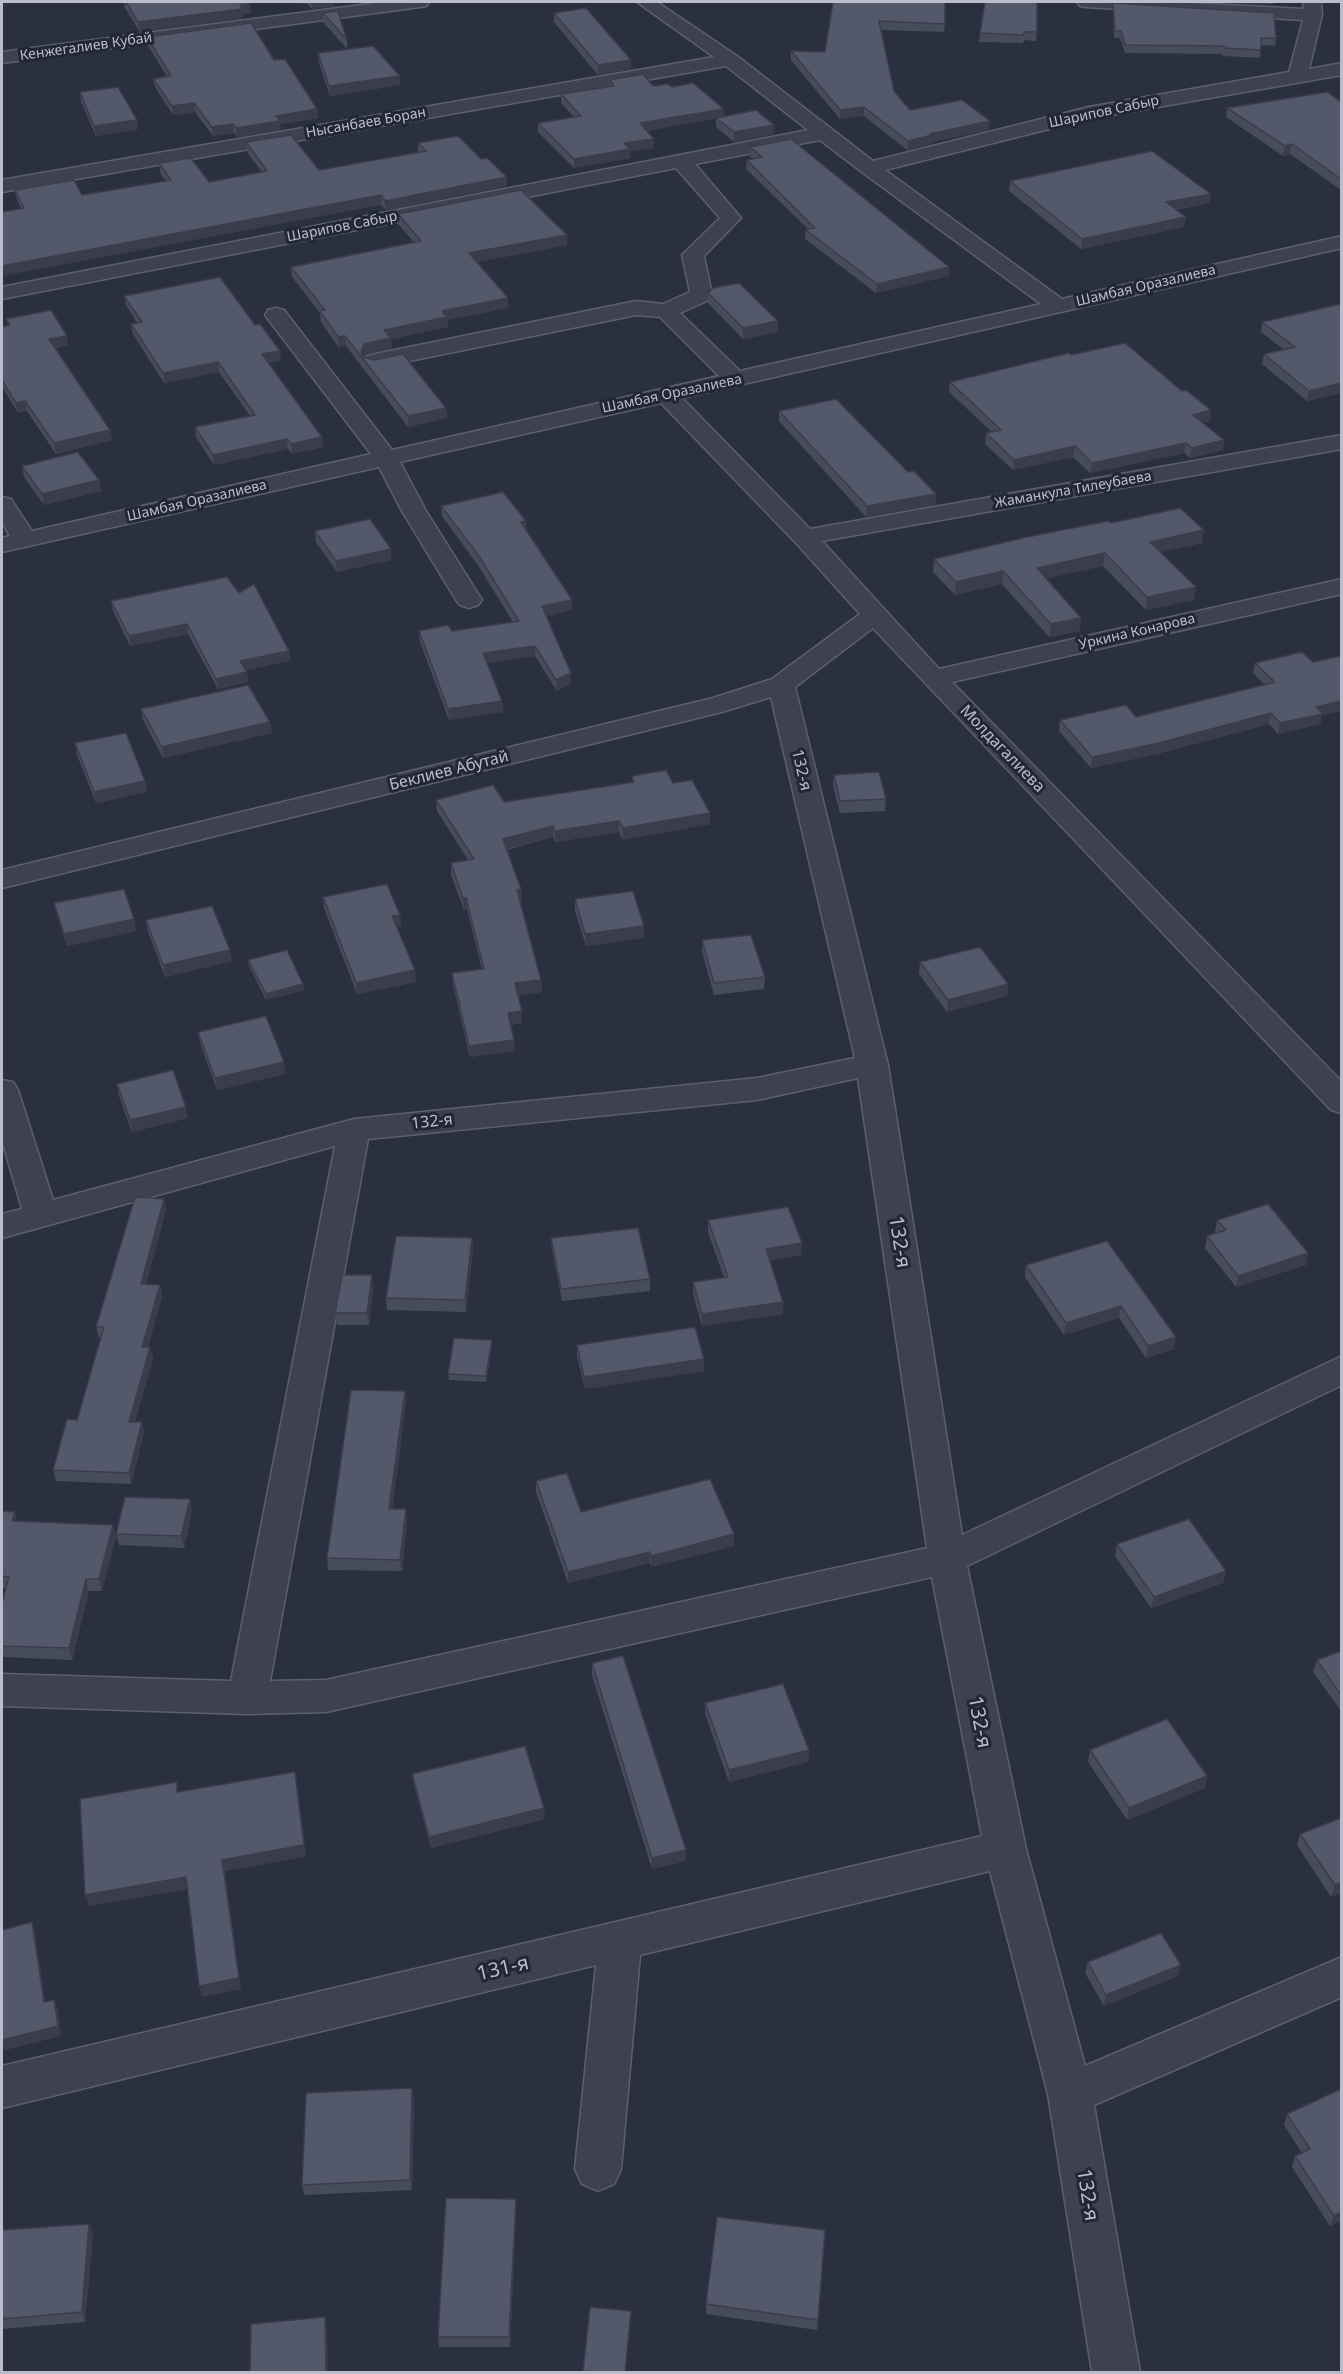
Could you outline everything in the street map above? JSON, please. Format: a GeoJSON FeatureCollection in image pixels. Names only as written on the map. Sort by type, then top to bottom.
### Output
{"type":"FeatureCollection","features":[{"type":"Feature","properties":{"kind":"street","name":"Кенжегалиев Кубай"},"geometry":{"type":"LineString","coordinates":[[2,58],[420,2]]}},
{"type":"Feature","properties":{"kind":"street"},"geometry":{"type":"LineString","coordinates":[[646,2],[730,60],[869,168],[1058,306]]}},
{"type":"Feature","properties":{"kind":"street"},"geometry":{"type":"LineString","coordinates":[[1086,2],[1312,8],[1298,76]]}},
{"type":"Feature","properties":{"kind":"street","name":"Нысанбаев Боран"},"geometry":{"type":"LineString","coordinates":[[2,186],[730,60]]}},
{"type":"Feature","properties":{"kind":"street","name":"Шарипов Сабыр"},"geometry":{"type":"LineString","coordinates":[[869,168],[1089,113],[1341,69]]}},
{"type":"Feature","properties":{"kind":"street","name":"Шарипов Сабыр"},"geometry":{"type":"LineString","coordinates":[[2,293],[824,133]]}},
{"type":"Feature","properties":{"kind":"street"},"geometry":{"type":"LineString","coordinates":[[375,361],[636,308],[666,311],[701,295],[693,255],[730,218],[681,161]]}},
{"type":"Feature","properties":{"kind":"street","name":"Шамбая Оразалиева"},"geometry":{"type":"LineString","coordinates":[[13,543],[1341,242]]}},
{"type":"Feature","properties":{"kind":"street"},"geometry":{"type":"LineString","coordinates":[[666,311],[736,380]]}},
{"type":"Feature","properties":{"kind":"street"},"geometry":{"type":"LineString","coordinates":[[276,315],[386,458],[414,511],[469,600]]}},
{"type":"Feature","properties":{"kind":"street","name":"Молдагалиева"},"geometry":{"type":"LineString","coordinates":[[665,394],[804,537],[933,678],[1341,1102]]}},
{"type":"Feature","properties":{"kind":"street","name":"Жаманкула Тилеубаева"},"geometry":{"type":"LineString","coordinates":[[804,537],[1341,442]]}},
{"type":"Feature","properties":{"kind":"street"},"geometry":{"type":"LineString","coordinates":[[2,504],[13,543]]}},
{"type":"Feature","properties":{"kind":"street","name":"Уркина Конарова"},"geometry":{"type":"LineString","coordinates":[[933,678],[1341,586]]}},
{"type":"Feature","properties":{"kind":"street","name":"Беклиев Абутай"},"geometry":{"type":"LineString","coordinates":[[2,879],[722,704],[781,685],[875,615]]}},
{"type":"Feature","properties":{"kind":"street","name":"132-я"},"geometry":{"type":"LineString","coordinates":[[781,685],[872,1065],[947,1559],[1005,1849],[1070,2094],[1116,2373]]}},
{"type":"Feature","properties":{"kind":"street","name":"132-я"},"geometry":{"type":"LineString","coordinates":[[2,1226],[354,1130],[757,1089],[872,1065]]}},
{"type":"Feature","properties":{"kind":"street"},"geometry":{"type":"LineString","coordinates":[[2,1090],[41,1215]]}},
{"type":"Feature","properties":{"kind":"street"},"geometry":{"type":"LineString","coordinates":[[247,1698],[354,1130]]}},
{"type":"Feature","properties":{"kind":"street"},"geometry":{"type":"LineString","coordinates":[[2,1690],[247,1698],[326,1696],[947,1559],[1341,1369]]}},
{"type":"Feature","properties":{"kind":"street","name":"131-я"},"geometry":{"type":"LineString","coordinates":[[2,2087],[1005,1849]]}},
{"type":"Feature","properties":{"kind":"street"},"geometry":{"type":"LineString","coordinates":[[598,2169],[620,1942]]}},
{"type":"Feature","properties":{"kind":"street"},"geometry":{"type":"LineString","coordinates":[[1070,2094],[1341,1976]]}},
{"type":"Feature","properties":{"kind":"building"},"geometry":{"type":"Polygon","coordinates":[[[126,2],[248,2],[250,4],[240,5],[242,9],[138,22],[126,2]]]}},
{"type":"Feature","properties":{"kind":"building"},"geometry":{"type":"Polygon","coordinates":[[[833,2],[945,2],[945,24],[879,21],[894,91],[910,110],[962,100],[990,121],[908,141],[864,107],[840,110],[791,51],[825,52],[833,2]]]}},
{"type":"Feature","properties":{"kind":"building"},"geometry":{"type":"Polygon","coordinates":[[[985,2],[1037,2],[1037,32],[1024,32],[1024,35],[980,33],[985,2]]]}},
{"type":"Feature","properties":{"kind":"building"},"geometry":{"type":"Polygon","coordinates":[[[1113,3],[1274,13],[1276,38],[1261,38],[1261,50],[1224,48],[1224,46],[1125,45],[1121,31],[1115,31],[1113,3]]]}},
{"type":"Feature","properties":{"kind":"building"},"geometry":{"type":"Polygon","coordinates":[[[586,8],[631,60],[598,65],[554,13],[586,8]]]}},
{"type":"Feature","properties":{"kind":"building"},"geometry":{"type":"Polygon","coordinates":[[[338,11],[347,40],[323,13],[338,11]]]}},
{"type":"Feature","properties":{"kind":"building"},"geometry":{"type":"Polygon","coordinates":[[[251,23],[274,60],[285,59],[317,109],[276,116],[280,121],[236,128],[233,124],[212,127],[194,103],[172,106],[153,79],[171,76],[147,37],[251,23]]]}},
{"type":"Feature","properties":{"kind":"building"},"geometry":{"type":"Polygon","coordinates":[[[373,46],[400,76],[329,86],[318,53],[373,46]]]}},
{"type":"Feature","properties":{"kind":"building"},"geometry":{"type":"Polygon","coordinates":[[[643,74],[653,86],[668,84],[672,87],[693,83],[724,109],[640,123],[654,139],[624,143],[630,149],[574,159],[538,123],[581,116],[561,94],[614,86],[610,80],[643,74]]]}},
{"type":"Feature","properties":{"kind":"building"},"geometry":{"type":"Polygon","coordinates":[[[118,87],[137,120],[94,126],[80,92],[118,87]]]}},
{"type":"Feature","properties":{"kind":"building"},"geometry":{"type":"Polygon","coordinates":[[[1327,92],[1341,102],[1341,179],[1292,144],[1285,146],[1227,108],[1327,92]]]}},
{"type":"Feature","properties":{"kind":"building"},"geometry":{"type":"Polygon","coordinates":[[[756,110],[774,125],[734,132],[716,118],[756,110]]]}},
{"type":"Feature","properties":{"kind":"building"},"geometry":{"type":"Polygon","coordinates":[[[291,135],[319,170],[426,151],[418,143],[458,136],[481,159],[487,158],[507,177],[385,201],[381,195],[2,266],[2,212],[24,208],[15,190],[74,180],[82,195],[171,180],[159,163],[191,158],[209,182],[267,171],[246,142],[291,135]]]}},
{"type":"Feature","properties":{"kind":"building"},"geometry":{"type":"Polygon","coordinates":[[[791,139],[949,267],[877,284],[806,230],[815,228],[747,160],[762,157],[750,147],[791,139]]]}},
{"type":"Feature","properties":{"kind":"building"},"geometry":{"type":"Polygon","coordinates":[[[1152,151],[1211,194],[1166,202],[1186,217],[1082,239],[1010,181],[1152,151]]]}},
{"type":"Feature","properties":{"kind":"building"},"geometry":{"type":"Polygon","coordinates":[[[521,190],[567,235],[469,253],[508,298],[442,311],[447,317],[384,330],[391,338],[364,344],[361,352],[364,357],[374,360],[403,354],[446,408],[408,416],[345,336],[338,337],[320,311],[325,310],[291,267],[421,241],[398,214],[521,190]]]}},
{"type":"Feature","properties":{"kind":"building"},"geometry":{"type":"Polygon","coordinates":[[[220,277],[255,325],[260,324],[280,351],[262,354],[322,437],[291,444],[287,439],[213,455],[195,427],[255,415],[218,362],[163,373],[131,324],[142,322],[124,296],[220,277]]]}},
{"type":"Feature","properties":{"kind":"building"},"geometry":{"type":"Polygon","coordinates":[[[739,283],[778,321],[743,328],[708,293],[713,288],[739,283]]]}},
{"type":"Feature","properties":{"kind":"building"},"geometry":{"type":"Polygon","coordinates":[[[1341,304],[1341,383],[1309,391],[1264,354],[1295,347],[1262,322],[1341,304]]]}},
{"type":"Feature","properties":{"kind":"building"},"geometry":{"type":"Polygon","coordinates":[[[51,310],[67,336],[49,339],[110,430],[54,443],[25,401],[16,403],[2,380],[2,327],[10,325],[6,319],[51,310]]]}},
{"type":"Feature","properties":{"kind":"building"},"geometry":{"type":"Polygon","coordinates":[[[1125,343],[1182,391],[1186,390],[1211,410],[1193,415],[1224,440],[1192,448],[1186,443],[1092,463],[1075,446],[1014,460],[986,433],[1001,430],[950,382],[1069,353],[1071,355],[1125,343]]]}},
{"type":"Feature","properties":{"kind":"building"},"geometry":{"type":"Polygon","coordinates":[[[836,399],[908,472],[914,471],[936,494],[867,506],[779,411],[836,399]]]}},
{"type":"Feature","properties":{"kind":"building"},"geometry":{"type":"Polygon","coordinates":[[[78,452],[99,480],[42,494],[22,466],[78,452]]]}},
{"type":"Feature","properties":{"kind":"building"},"geometry":{"type":"Polygon","coordinates":[[[503,492],[526,521],[521,522],[572,600],[542,606],[571,673],[556,680],[535,646],[483,653],[502,701],[448,709],[419,631],[448,625],[452,631],[519,621],[479,556],[441,506],[503,492]]]}},
{"type":"Feature","properties":{"kind":"building"},"geometry":{"type":"Polygon","coordinates":[[[1180,508],[1204,530],[1150,542],[1196,587],[1147,597],[1105,553],[1037,568],[1081,618],[1051,624],[1003,571],[956,582],[934,559],[1027,537],[1108,521],[1111,523],[1180,508]]]}},
{"type":"Feature","properties":{"kind":"building"},"geometry":{"type":"Polygon","coordinates":[[[370,519],[391,549],[336,561],[315,531],[370,519]]]}},
{"type":"Feature","properties":{"kind":"building"},"geometry":{"type":"Polygon","coordinates":[[[227,577],[239,593],[254,584],[289,651],[240,661],[247,672],[216,679],[187,624],[129,636],[111,601],[227,577]]]}},
{"type":"Feature","properties":{"kind":"building"},"geometry":{"type":"Polygon","coordinates":[[[1302,652],[1313,662],[1341,656],[1341,701],[1316,707],[1323,714],[1280,723],[1271,713],[1159,743],[1092,757],[1060,720],[1126,705],[1136,717],[1275,682],[1255,663],[1302,652]]]}},
{"type":"Feature","properties":{"kind":"building"},"geometry":{"type":"Polygon","coordinates":[[[248,685],[270,722],[162,747],[141,709],[248,685]]]}},
{"type":"Feature","properties":{"kind":"building"},"geometry":{"type":"Polygon","coordinates":[[[126,733],[145,781],[94,792],[75,743],[126,733]]]}},
{"type":"Feature","properties":{"kind":"building"},"geometry":{"type":"Polygon","coordinates":[[[666,770],[673,783],[692,780],[710,813],[623,828],[619,821],[555,831],[553,826],[503,839],[521,889],[517,890],[541,980],[515,983],[522,1011],[508,1013],[514,1040],[469,1046],[452,973],[484,969],[466,898],[463,898],[451,863],[474,859],[436,800],[493,785],[504,802],[634,782],[632,776],[666,770]]]}},
{"type":"Feature","properties":{"kind":"building"},"geometry":{"type":"Polygon","coordinates":[[[879,772],[886,799],[840,801],[834,775],[879,772]]]}},
{"type":"Feature","properties":{"kind":"building"},"geometry":{"type":"Polygon","coordinates":[[[387,884],[400,915],[392,916],[415,970],[356,983],[323,897],[387,884]]]}},
{"type":"Feature","properties":{"kind":"building"},"geometry":{"type":"Polygon","coordinates":[[[124,889],[134,919],[64,934],[54,903],[124,889]]]}},
{"type":"Feature","properties":{"kind":"building"},"geometry":{"type":"Polygon","coordinates":[[[633,891],[644,926],[585,934],[575,899],[633,891]]]}},
{"type":"Feature","properties":{"kind":"building"},"geometry":{"type":"Polygon","coordinates":[[[212,906],[230,950],[163,965],[146,920],[212,906]]]}},
{"type":"Feature","properties":{"kind":"building"},"geometry":{"type":"Polygon","coordinates":[[[751,935],[765,977],[714,983],[702,940],[751,935]]]}},
{"type":"Feature","properties":{"kind":"building"},"geometry":{"type":"Polygon","coordinates":[[[980,947],[1008,984],[948,1000],[920,962],[980,947]]]}},
{"type":"Feature","properties":{"kind":"building"},"geometry":{"type":"Polygon","coordinates":[[[287,950],[303,984],[266,994],[248,960],[287,950]]]}},
{"type":"Feature","properties":{"kind":"building"},"geometry":{"type":"Polygon","coordinates":[[[266,1016],[284,1062],[215,1078],[198,1032],[266,1016]]]}},
{"type":"Feature","properties":{"kind":"building"},"geometry":{"type":"Polygon","coordinates":[[[173,1070],[186,1107],[130,1120],[117,1084],[173,1070]]]}},
{"type":"Feature","properties":{"kind":"building"},"geometry":{"type":"Polygon","coordinates":[[[135,1197],[164,1199],[141,1284],[160,1285],[142,1347],[150,1347],[129,1422],[142,1422],[129,1473],[53,1470],[67,1419],[77,1420],[104,1327],[96,1327],[135,1197]]]}},
{"type":"Feature","properties":{"kind":"building"},"geometry":{"type":"Polygon","coordinates":[[[1268,1204],[1308,1253],[1238,1276],[1207,1236],[1226,1230],[1217,1220],[1268,1204]]]}},
{"type":"Feature","properties":{"kind":"building"},"geometry":{"type":"Polygon","coordinates":[[[788,1207],[802,1243],[766,1249],[783,1302],[702,1314],[693,1282],[728,1277],[708,1220],[788,1207]]]}},
{"type":"Feature","properties":{"kind":"building"},"geometry":{"type":"Polygon","coordinates":[[[638,1228],[650,1279],[561,1289],[551,1238],[638,1228]]]}},
{"type":"Feature","properties":{"kind":"building"},"geometry":{"type":"Polygon","coordinates":[[[396,1236],[472,1238],[465,1300],[386,1298],[396,1236]]]}},
{"type":"Feature","properties":{"kind":"building"},"geometry":{"type":"Polygon","coordinates":[[[1107,1241],[1176,1337],[1148,1346],[1121,1306],[1066,1323],[1026,1265],[1107,1241]]]}},
{"type":"Feature","properties":{"kind":"building"},"geometry":{"type":"Polygon","coordinates":[[[342,1275],[372,1275],[367,1313],[335,1313],[342,1275]]]}},
{"type":"Feature","properties":{"kind":"building"},"geometry":{"type":"Polygon","coordinates":[[[695,1327],[704,1359],[584,1377],[577,1345],[695,1327]]]}},
{"type":"Feature","properties":{"kind":"building"},"geometry":{"type":"Polygon","coordinates":[[[454,1338],[492,1340],[486,1376],[448,1374],[454,1338]]]}},
{"type":"Feature","properties":{"kind":"building"},"geometry":{"type":"Polygon","coordinates":[[[351,1390],[405,1391],[389,1509],[406,1509],[400,1560],[327,1558],[351,1390]]]}},
{"type":"Feature","properties":{"kind":"building"},"geometry":{"type":"Polygon","coordinates":[[[567,1473],[581,1512],[710,1479],[734,1534],[651,1556],[650,1552],[568,1572],[536,1481],[567,1473]]]}},
{"type":"Feature","properties":{"kind":"building"},"geometry":{"type":"Polygon","coordinates":[[[125,1497],[190,1499],[181,1536],[116,1534],[125,1497]]]}},
{"type":"Feature","properties":{"kind":"building"},"geometry":{"type":"Polygon","coordinates":[[[2,1511],[15,1512],[12,1521],[113,1525],[99,1579],[86,1579],[69,1648],[2,1646],[2,1603],[9,1577],[2,1576],[2,1511]]]}},
{"type":"Feature","properties":{"kind":"building"},"geometry":{"type":"Polygon","coordinates":[[[1189,1519],[1226,1571],[1154,1597],[1117,1544],[1189,1519]]]}},
{"type":"Feature","properties":{"kind":"building"},"geometry":{"type":"Polygon","coordinates":[[[1341,1651],[1341,1695],[1317,1660],[1341,1651]]]}},
{"type":"Feature","properties":{"kind":"building"},"geometry":{"type":"Polygon","coordinates":[[[623,1656],[686,1850],[652,1858],[592,1663],[623,1656]]]}},
{"type":"Feature","properties":{"kind":"building"},"geometry":{"type":"Polygon","coordinates":[[[783,1684],[809,1750],[729,1770],[705,1703],[783,1684]]]}},
{"type":"Feature","properties":{"kind":"building"},"geometry":{"type":"Polygon","coordinates":[[[1167,1719],[1207,1776],[1129,1808],[1090,1750],[1167,1719]]]}},
{"type":"Feature","properties":{"kind":"building"},"geometry":{"type":"Polygon","coordinates":[[[525,1746],[544,1808],[429,1837],[412,1774],[525,1746]]]}},
{"type":"Feature","properties":{"kind":"building"},"geometry":{"type":"Polygon","coordinates":[[[295,1772],[304,1845],[222,1860],[239,1978],[199,1986],[186,1877],[85,1895],[80,1799],[177,1782],[177,1792],[295,1772]]]}},
{"type":"Feature","properties":{"kind":"building"},"geometry":{"type":"Polygon","coordinates":[[[1341,1818],[1341,1883],[1335,1885],[1300,1834],[1341,1818]]]}},
{"type":"Feature","properties":{"kind":"building"},"geometry":{"type":"Polygon","coordinates":[[[32,1922],[44,2002],[54,2000],[58,2026],[2,2040],[2,1930],[32,1922]]]}},
{"type":"Feature","properties":{"kind":"building"},"geometry":{"type":"Polygon","coordinates":[[[1161,1933],[1181,1965],[1106,1995],[1088,1962],[1161,1933]]]}},
{"type":"Feature","properties":{"kind":"building"},"geometry":{"type":"Polygon","coordinates":[[[412,2088],[410,2180],[302,2185],[306,2093],[412,2088]]]}},
{"type":"Feature","properties":{"kind":"building"},"geometry":{"type":"Polygon","coordinates":[[[1341,2089],[1341,2212],[1334,2216],[1295,2156],[1310,2149],[1287,2114],[1341,2089]]]}},
{"type":"Feature","properties":{"kind":"building"},"geometry":{"type":"Polygon","coordinates":[[[446,2198],[516,2199],[509,2337],[438,2337],[446,2198]]]}},
{"type":"Feature","properties":{"kind":"building"},"geometry":{"type":"Polygon","coordinates":[[[717,2217],[825,2230],[818,2320],[706,2304],[717,2217]]]}},
{"type":"Feature","properties":{"kind":"building"},"geometry":{"type":"Polygon","coordinates":[[[89,2224],[82,2312],[2,2319],[2,2230],[89,2224]]]}},
{"type":"Feature","properties":{"kind":"building"},"geometry":{"type":"Polygon","coordinates":[[[590,2307],[631,2311],[625,2373],[583,2371],[590,2307]]]}},
{"type":"Feature","properties":{"kind":"building"},"geometry":{"type":"Polygon","coordinates":[[[325,2317],[326,2373],[250,2373],[251,2324],[325,2317]]]}}]}
